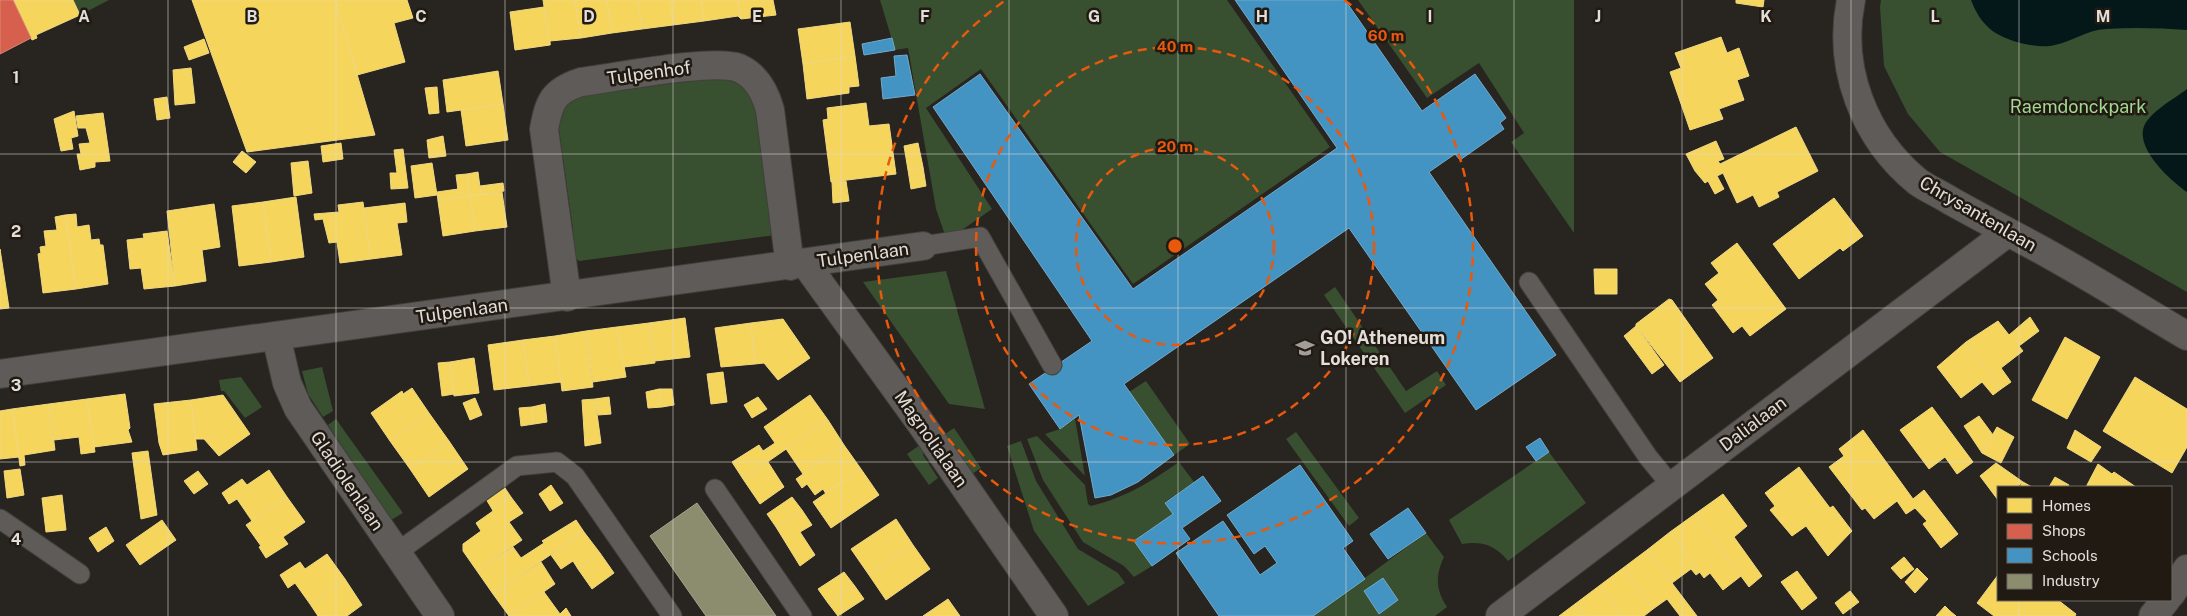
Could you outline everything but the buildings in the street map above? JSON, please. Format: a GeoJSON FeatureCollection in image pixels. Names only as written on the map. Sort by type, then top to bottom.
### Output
{"type":"FeatureCollection","features":[{"type":"Feature","properties":{"kind":"street","name":"Chrysantenlaan"},"geometry":{"type":"LineString","coordinates":[[1851,0],[1846,22],[1849,65],[1859,106],[1874,135],[1896,161],[1919,182],[2033,245],[2187,336]]}},
{"type":"Feature","properties":{"kind":"street","name":"Tulpenhof"},"geometry":{"type":"LineString","coordinates":[[567,297],[544,129],[549,106],[557,94],[567,87],[581,82],[691,67],[725,65],[737,68],[755,80],[766,94],[770,110],[798,265]]}},
{"type":"Feature","properties":{"kind":"street","name":"Dalialaan"},"geometry":{"type":"LineString","coordinates":[[1500,616],[2007,232]]}},
{"type":"Feature","properties":{"kind":"street","name":"Tulpenlaan"},"geometry":{"type":"LineString","coordinates":[[0,374],[798,265],[923,246]]}},
{"type":"Feature","properties":{"kind":"street","name":"Magnolialaan"},"geometry":{"type":"LineString","coordinates":[[798,265],[922,425],[1054,616]]}},
{"type":"Feature","properties":{"kind":"street","name":"Gladiolenlaan"},"geometry":{"type":"LineString","coordinates":[[276,336],[287,383],[298,408],[440,616]]}},
{"type":"Feature","properties":{"kind":"street"},"geometry":{"type":"LineString","coordinates":[[2172,592],[2187,569]]}},
{"type":"Feature","properties":{"kind":"street"},"geometry":{"type":"LineString","coordinates":[[2153,616],[2165,601]]}},
{"type":"Feature","properties":{"kind":"lane"},"geometry":{"type":"LineString","coordinates":[[923,246],[980,237],[1052,364]]}},
{"type":"Feature","properties":{"kind":"lane"},"geometry":{"type":"LineString","coordinates":[[1529,282],[1648,457],[1671,486]]}},
{"type":"Feature","properties":{"kind":"lane"},"geometry":{"type":"LineString","coordinates":[[396,553],[517,466],[557,462],[575,476],[672,616]]}},
{"type":"Feature","properties":{"kind":"lane"},"geometry":{"type":"LineString","coordinates":[[716,489],[802,616]]}},
{"type":"Feature","properties":{"kind":"lane"},"geometry":{"type":"LineString","coordinates":[[0,519],[80,574]]}},
{"type":"Feature","properties":{"kind":"green space"},"geometry":{"type":"Polygon","coordinates":[[[73,0],[109,0],[80,15],[73,0]]]}},
{"type":"Feature","properties":{"kind":"green space"},"geometry":{"type":"Polygon","coordinates":[[[880,0],[1227,0],[1330,147],[1133,284],[981,69],[926,108],[992,209],[962,230],[945,235],[936,209],[908,48],[895,50],[880,0]]]}},
{"type":"Feature","properties":{"kind":"green space"},"geometry":{"type":"Polygon","coordinates":[[[1358,0],[1574,0],[1574,233],[1511,142],[1524,133],[1479,63],[1427,98],[1358,0]]]}},
{"type":"Feature","properties":{"kind":"green space","name":"Raemdonckpark"},"geometry":{"type":"Polygon","coordinates":[[[1881,0],[2187,0],[2187,292],[1940,152],[1908,114],[1884,66],[1881,0]]]}},
{"type":"Feature","properties":{"kind":"green space"},"geometry":{"type":"Polygon","coordinates":[[[711,75],[739,81],[756,98],[776,235],[579,261],[571,255],[568,236],[573,230],[557,115],[569,98],[711,75]]]}},
{"type":"Feature","properties":{"kind":"green space"},"geometry":{"type":"Polygon","coordinates":[[[946,271],[985,409],[949,404],[863,282],[946,271]]]}},
{"type":"Feature","properties":{"kind":"green space"},"geometry":{"type":"Polygon","coordinates":[[[1335,287],[1406,391],[1437,371],[1446,385],[1405,413],[1324,295],[1335,287]]]}},
{"type":"Feature","properties":{"kind":"green space"},"geometry":{"type":"Polygon","coordinates":[[[322,367],[333,411],[323,417],[308,394],[302,371],[322,367]]]}},
{"type":"Feature","properties":{"kind":"green space"},"geometry":{"type":"Polygon","coordinates":[[[241,377],[262,407],[245,418],[224,391],[221,391],[219,380],[241,377]]]}},
{"type":"Feature","properties":{"kind":"green space"},"geometry":{"type":"Polygon","coordinates":[[[1146,381],[1190,444],[1174,455],[1129,392],[1146,381]]]}},
{"type":"Feature","properties":{"kind":"green space"},"geometry":{"type":"Polygon","coordinates":[[[336,419],[403,513],[391,520],[328,425],[336,419]]]}},
{"type":"Feature","properties":{"kind":"green space"},"geometry":{"type":"Polygon","coordinates":[[[1075,419],[1085,476],[1045,434],[1060,429],[1075,419]]]}},
{"type":"Feature","properties":{"kind":"green space"},"geometry":{"type":"Polygon","coordinates":[[[954,428],[981,468],[972,474],[945,434],[954,428]]]}},
{"type":"Feature","properties":{"kind":"green space"},"geometry":{"type":"Polygon","coordinates":[[[1296,432],[1359,518],[1349,526],[1286,439],[1296,432]]]}},
{"type":"Feature","properties":{"kind":"green space"},"geometry":{"type":"Polygon","coordinates":[[[1037,436],[1085,485],[1088,504],[1091,506],[1137,488],[1179,462],[1194,482],[1165,502],[1173,514],[1134,541],[1152,566],[1134,577],[1124,566],[1083,542],[1043,480],[1027,439],[1037,436]]]}},
{"type":"Feature","properties":{"kind":"green space"},"geometry":{"type":"Polygon","coordinates":[[[1021,441],[1036,481],[1078,549],[1118,573],[1125,583],[1088,606],[1034,531],[1007,446],[1021,441]]]}},
{"type":"Feature","properties":{"kind":"green space"},"geometry":{"type":"Polygon","coordinates":[[[924,442],[923,455],[938,478],[929,485],[907,454],[924,442]]]}},
{"type":"Feature","properties":{"kind":"green space"},"geometry":{"type":"Polygon","coordinates":[[[1549,452],[1586,503],[1508,561],[1498,551],[1488,545],[1476,543],[1462,544],[1449,520],[1549,452]]]}},
{"type":"Feature","properties":{"kind":"green space"},"geometry":{"type":"Polygon","coordinates":[[[1426,533],[1444,557],[1439,570],[1438,583],[1447,607],[1435,616],[1313,616],[1426,533]]]}},
{"type":"Feature","properties":{"kind":"shaded area"},"geometry":{"type":"Polygon","coordinates":[[[1971,0],[2187,0],[2187,30],[2147,28],[2106,29],[2093,31],[2055,45],[2029,45],[2000,36],[1993,31],[1979,17],[1971,0]]]}},
{"type":"Feature","properties":{"kind":"shaded area"},"geometry":{"type":"Polygon","coordinates":[[[2187,89],[2187,192],[2164,172],[2149,153],[2144,143],[2143,133],[2145,124],[2153,114],[2187,89]]]}},
{"type":"Feature","properties":{"kind":"place","name":"GO! Atheneum Lokeren"},"geometry":{"type":"Point","coordinates":[1305,348]}}]}
